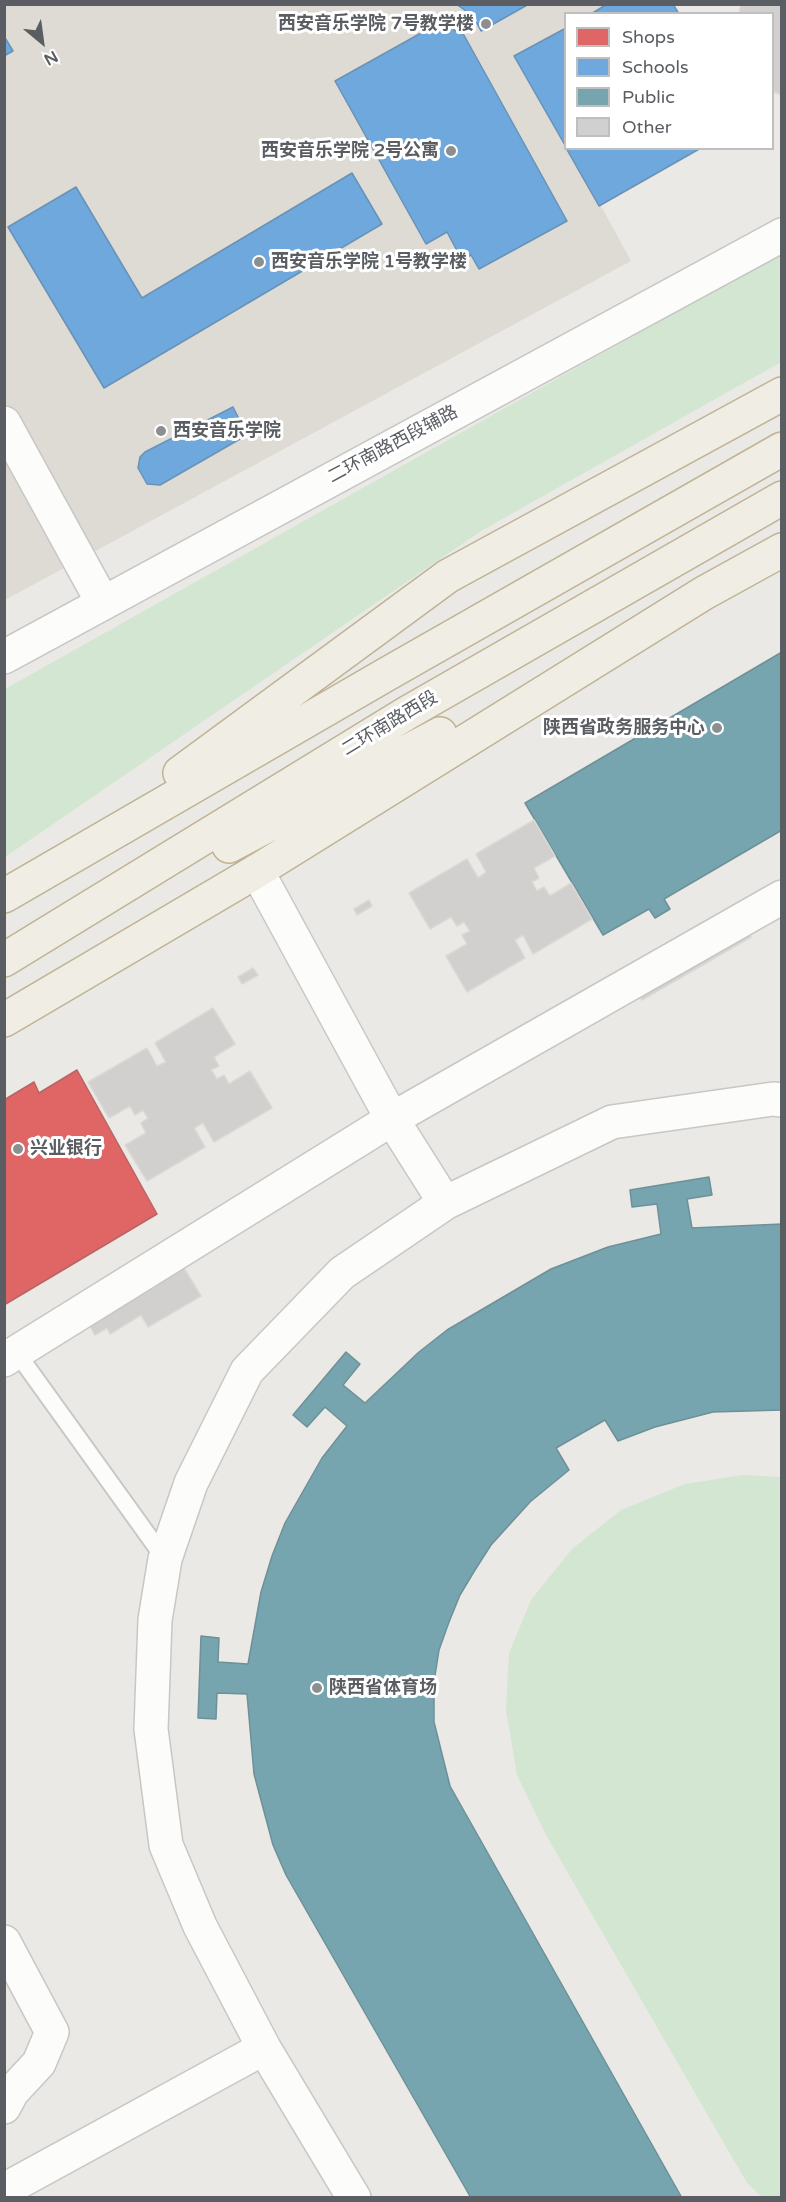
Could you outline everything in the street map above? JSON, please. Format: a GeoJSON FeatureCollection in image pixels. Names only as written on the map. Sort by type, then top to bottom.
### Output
{"type":"FeatureCollection","features":[{"type":"Feature","properties":{"kind":"highway"},"geometry":{"type":"LineString","coordinates":[[42,873],[448,576],[782,394]]}},
{"type":"Feature","properties":{"kind":"highway"},"geometry":{"type":"LineString","coordinates":[[4,896],[782,449]]}},
{"type":"Feature","properties":{"kind":"highway","name":"二环南路西段"},"geometry":{"type":"LineString","coordinates":[[4,960],[407,713],[782,498]]}},
{"type":"Feature","properties":{"kind":"highway"},"geometry":{"type":"LineString","coordinates":[[4,965],[782,550]]}},
{"type":"Feature","properties":{"kind":"highway"},"geometry":{"type":"LineString","coordinates":[[4,1020],[256,871],[704,593]]}},
{"type":"Feature","properties":{"kind":"street","name":"二环南路西段辅路"},"geometry":{"type":"LineString","coordinates":[[4,657],[782,235]]}},
{"type":"Feature","properties":{"kind":"street"},"geometry":{"type":"LineString","coordinates":[[4,423],[103,603]]}},
{"type":"Feature","properties":{"kind":"street"},"geometry":{"type":"LineString","coordinates":[[256,871],[392,1119],[445,1203]]}},
{"type":"Feature","properties":{"kind":"street"},"geometry":{"type":"LineString","coordinates":[[11,1357],[392,1119],[782,897]]}},
{"type":"Feature","properties":{"kind":"street"},"geometry":{"type":"LineString","coordinates":[[354,2198],[264,2048],[200,1926],[166,1845],[151,1729],[155,1620],[165,1559],[191,1483],[247,1371],[342,1273],[445,1203],[612,1122],[773,1099],[782,1100]]}},
{"type":"Feature","properties":{"kind":"street"},"geometry":{"type":"LineString","coordinates":[[4,1942],[52,2032],[39,2063],[12,2092],[4,2107]]}},
{"type":"Feature","properties":{"kind":"street"},"geometry":{"type":"LineString","coordinates":[[4,2190],[264,2048]]}},
{"type":"Feature","properties":{"kind":"lane"},"geometry":{"type":"LineString","coordinates":[[11,1357],[165,1559]]}},
{"type":"Feature","properties":{"kind":"shaded area","name":"西安音乐学院"},"geometry":{"type":"Polygon","coordinates":[[[5,5],[619,5],[604,12],[564,12],[564,150],[571,150],[631,261],[5,600],[5,5]]]}},
{"type":"Feature","properties":{"kind":"green space"},"geometry":{"type":"Polygon","coordinates":[[[781,253],[781,362],[481,531],[5,857],[5,689],[781,253]]]}},
{"type":"Feature","properties":{"kind":"green space"},"geometry":{"type":"Polygon","coordinates":[[[743,1475],[781,1477],[781,2197],[762,2197],[747,2183],[546,1835],[517,1775],[506,1710],[509,1653],[531,1600],[572,1549],[621,1510],[685,1484],[743,1475]]]}},
{"type":"Feature","properties":{"kind":"building: Shops"},"geometry":{"type":"Polygon","coordinates":[[[77,1070],[157,1214],[4,1305],[4,1100],[34,1082],[39,1093],[77,1070]]]}},
{"type":"Feature","properties":{"kind":"building: Schools","name":"西安音乐学院 7号教学楼"},"geometry":{"type":"Polygon","coordinates":[[[456,4],[529,4],[481,31],[473,16],[456,4]]]}},
{"type":"Feature","properties":{"kind":"building: Schools"},"geometry":{"type":"Polygon","coordinates":[[[607,4],[673,4],[678,12],[594,12],[607,4]]]}},
{"type":"Feature","properties":{"kind":"building: Schools","name":"西安音乐学院 2号公寓"},"geometry":{"type":"Polygon","coordinates":[[[448,18],[455,31],[460,28],[567,221],[479,269],[471,255],[462,260],[447,232],[426,244],[335,81],[448,18]]]}},
{"type":"Feature","properties":{"kind":"building: Schools"},"geometry":{"type":"Polygon","coordinates":[[[564,29],[564,144],[514,56],[564,29]]]}},
{"type":"Feature","properties":{"kind":"building: Schools"},"geometry":{"type":"Polygon","coordinates":[[[4,36],[13,51],[4,56],[4,36]]]}},
{"type":"Feature","properties":{"kind":"building: Schools"},"geometry":{"type":"Polygon","coordinates":[[[567,150],[697,150],[599,206],[567,150]]]}},
{"type":"Feature","properties":{"kind":"building: Schools","name":"西安音乐学院 1号教学楼"},"geometry":{"type":"Polygon","coordinates":[[[352,173],[382,224],[104,388],[8,227],[76,187],[142,298],[352,173]]]}},
{"type":"Feature","properties":{"kind":"building: Schools"},"geometry":{"type":"Polygon","coordinates":[[[233,407],[247,435],[160,485],[147,484],[138,468],[140,457],[145,452],[233,407]]]}},
{"type":"Feature","properties":{"kind":"building: Public","name":"陕西省政务服务中心"},"geometry":{"type":"Polygon","coordinates":[[[782,652],[782,830],[664,899],[670,909],[655,918],[649,909],[603,935],[525,803],[782,652]]]}},
{"type":"Feature","properties":{"kind":"building: Public","name":"陕西省体育场"},"geometry":{"type":"Polygon","coordinates":[[[709,1177],[712,1195],[687,1199],[692,1228],[782,1224],[782,1410],[713,1412],[655,1427],[618,1441],[605,1420],[556,1448],[569,1470],[530,1502],[491,1545],[475,1570],[460,1595],[449,1622],[439,1650],[434,1682],[434,1722],[450,1786],[682,2198],[471,2198],[286,1875],[273,1845],[254,1774],[247,1694],[217,1693],[216,1719],[198,1718],[201,1636],[219,1638],[218,1662],[248,1664],[261,1592],[285,1523],[322,1458],[347,1426],[325,1407],[307,1427],[293,1415],[346,1352],[360,1364],[343,1385],[365,1403],[419,1352],[447,1330],[551,1269],[608,1247],[661,1234],[657,1204],[632,1207],[630,1190],[709,1177]]]}},
{"type":"Feature","properties":{"kind":"building: Other"},"geometry":{"type":"Polygon","coordinates":[[[741,4],[782,4],[782,95],[774,92],[774,12],[739,12],[741,4]]]}},
{"type":"Feature","properties":{"kind":"building: Other"},"geometry":{"type":"Polygon","coordinates":[[[534,820],[555,856],[534,868],[539,878],[532,882],[537,891],[544,887],[550,896],[571,883],[592,919],[533,954],[523,935],[515,940],[525,958],[467,992],[446,956],[467,944],[462,935],[470,931],[464,922],[457,926],[451,917],[430,929],[409,893],[467,859],[478,878],[486,872],[476,854],[534,820]]]}},
{"type":"Feature","properties":{"kind":"building: Other"},"geometry":{"type":"Polygon","coordinates":[[[369,900],[372,906],[357,915],[354,909],[369,900]]]}},
{"type":"Feature","properties":{"kind":"building: Other"},"geometry":{"type":"Polygon","coordinates":[[[746,929],[751,937],[642,1000],[637,992],[746,929]]]}},
{"type":"Feature","properties":{"kind":"building: Other"},"geometry":{"type":"Polygon","coordinates":[[[253,968],[258,975],[242,984],[238,977],[253,968]]]}},
{"type":"Feature","properties":{"kind":"building: Other"},"geometry":{"type":"Polygon","coordinates":[[[213,1008],[235,1044],[214,1057],[219,1066],[211,1070],[217,1079],[224,1075],[229,1084],[250,1071],[272,1108],[214,1142],[203,1123],[194,1128],[205,1147],[147,1181],[125,1145],[146,1133],[141,1123],[148,1118],[143,1110],[135,1115],[130,1106],[109,1118],[88,1082],[147,1048],[157,1066],[166,1062],[155,1043],[213,1008]]]}},
{"type":"Feature","properties":{"kind":"building: Other"},"geometry":{"type":"Polygon","coordinates":[[[176,1255],[201,1296],[148,1327],[141,1315],[110,1334],[107,1328],[95,1335],[81,1310],[176,1255]]]}},
{"type":"Feature","properties":{"kind":"place","name":"西安音乐学院 7号教学楼"},"geometry":{"type":"Point","coordinates":[486,24]}},
{"type":"Feature","properties":{"kind":"place","name":"西安音乐学院 2号公寓"},"geometry":{"type":"Point","coordinates":[451,151]}},
{"type":"Feature","properties":{"kind":"place","name":"西安音乐学院 1号教学楼"},"geometry":{"type":"Point","coordinates":[259,262]}},
{"type":"Feature","properties":{"kind":"place","name":"西安音乐学院"},"geometry":{"type":"Point","coordinates":[161,431]}},
{"type":"Feature","properties":{"kind":"place","name":"陕西省政务服务中心"},"geometry":{"type":"Point","coordinates":[717,728]}},
{"type":"Feature","properties":{"kind":"place","name":"兴业银行"},"geometry":{"type":"Point","coordinates":[18,1149]}},
{"type":"Feature","properties":{"kind":"place","name":"陕西省体育场"},"geometry":{"type":"Point","coordinates":[317,1688]}}]}
